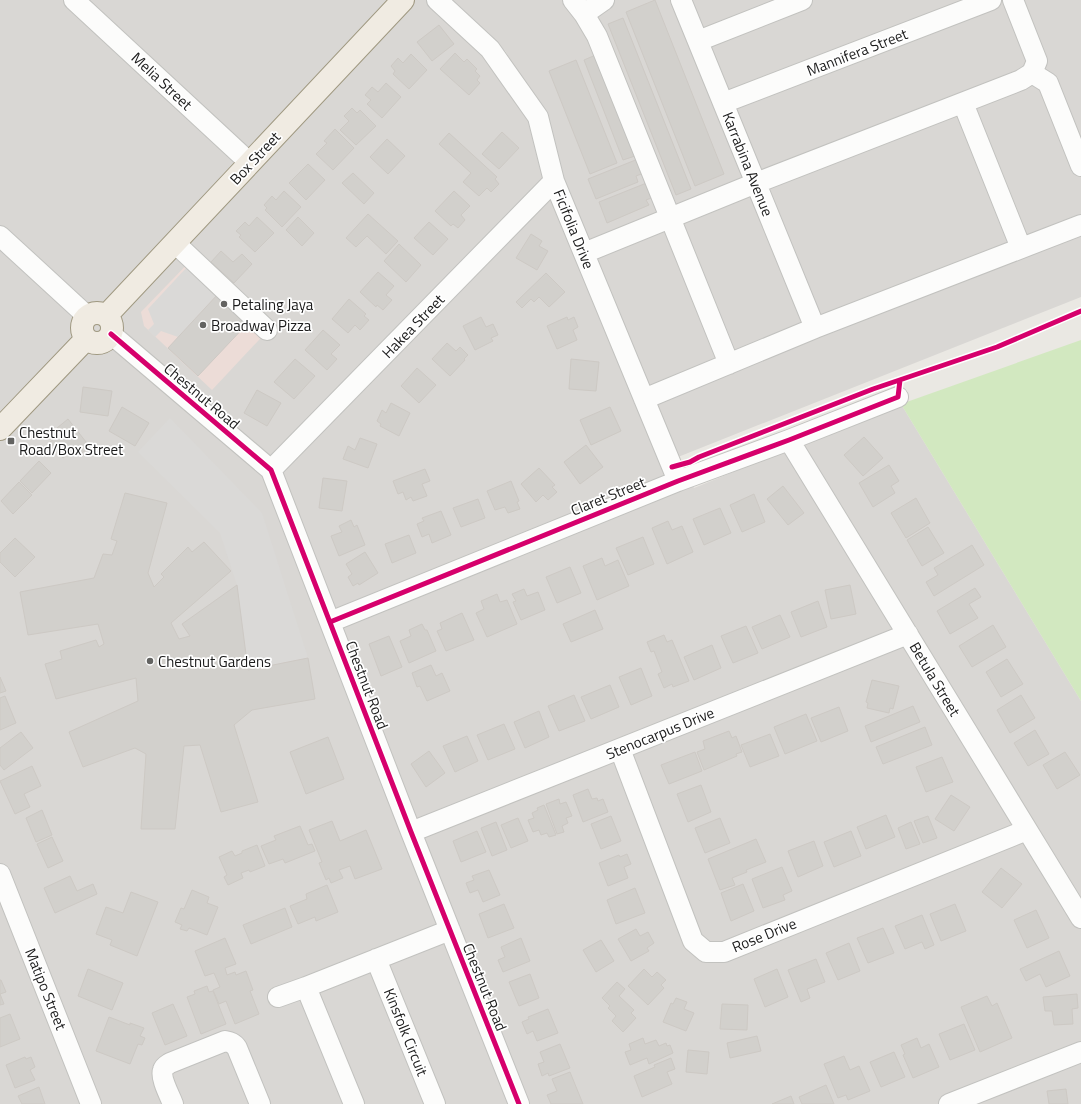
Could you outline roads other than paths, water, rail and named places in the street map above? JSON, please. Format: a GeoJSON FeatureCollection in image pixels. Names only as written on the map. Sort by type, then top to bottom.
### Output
{"type":"FeatureCollection","features":[{"type":"Feature","properties":{"kind":"main road","name":"Box Street"},"geometry":{"type":"LineString","coordinates":[[101,322],[403,0]]}},
{"type":"Feature","properties":{"kind":"main road"},"geometry":{"type":"LineString","coordinates":[[0,429],[86,339],[81,330],[84,319],[101,322]]}},
{"type":"Feature","properties":{"kind":"street","name":"Melia Street"},"geometry":{"type":"LineString","coordinates":[[74,0],[250,163]]}},
{"type":"Feature","properties":{"kind":"street","name":"Ficifolia Drive"},"geometry":{"type":"LineString","coordinates":[[437,0],[490,49],[538,117],[554,181],[678,481]]}},
{"type":"Feature","properties":{"kind":"street"},"geometry":{"type":"LineString","coordinates":[[604,0],[579,7],[597,36],[729,364]]}},
{"type":"Feature","properties":{"kind":"street","name":"Karrabina Avenue"},"geometry":{"type":"LineString","coordinates":[[682,0],[815,328]]}},
{"type":"Feature","properties":{"kind":"street"},"geometry":{"type":"LineString","coordinates":[[698,41],[802,0]]}},
{"type":"Feature","properties":{"kind":"street","name":"Mannifera Street"},"geometry":{"type":"LineString","coordinates":[[724,103],[992,0]]}},
{"type":"Feature","properties":{"kind":"street"},"geometry":{"type":"LineString","coordinates":[[584,253],[756,183],[1021,80],[1032,72],[1037,62],[1013,0]]}},
{"type":"Feature","properties":{"kind":"street"},"geometry":{"type":"LineString","coordinates":[[1032,72],[1048,83],[1081,166]]}},
{"type":"Feature","properties":{"kind":"street"},"geometry":{"type":"LineString","coordinates":[[963,103],[1022,248]]}},
{"type":"Feature","properties":{"kind":"street","name":"Hakea Street"},"geometry":{"type":"LineString","coordinates":[[271,470],[554,181]]}},
{"type":"Feature","properties":{"kind":"street"},"geometry":{"type":"LineString","coordinates":[[644,399],[815,328],[1081,225]]}},
{"type":"Feature","properties":{"kind":"street","name":"Chestnut Road"},"geometry":{"type":"LineString","coordinates":[[0,236],[271,470],[411,832],[519,1104]]}},
{"type":"Feature","properties":{"kind":"street"},"geometry":{"type":"LineString","coordinates":[[175,243],[267,330]]}},
{"type":"Feature","properties":{"kind":"street","name":"Claret Street"},"geometry":{"type":"LineString","coordinates":[[330,622],[678,481],[789,440],[898,397]]}},
{"type":"Feature","properties":{"kind":"street","name":"Betula Street"},"geometry":{"type":"LineString","coordinates":[[789,440],[1081,918]]}},
{"type":"Feature","properties":{"kind":"street","name":"Stenocarpus Drive"},"geometry":{"type":"LineString","coordinates":[[411,832],[908,634]]}},
{"type":"Feature","properties":{"kind":"street","name":"Rose Drive"},"geometry":{"type":"LineString","coordinates":[[620,749],[693,941],[706,952],[724,952],[1027,830]]}},
{"type":"Feature","properties":{"kind":"street","name":"Matipo Street"},"geometry":{"type":"LineString","coordinates":[[0,874],[91,1104]]}},
{"type":"Feature","properties":{"kind":"street"},"geometry":{"type":"LineString","coordinates":[[278,998],[450,930]]}},
{"type":"Feature","properties":{"kind":"street","name":"Kinsfolk Circuit"},"geometry":{"type":"LineString","coordinates":[[376,959],[435,1104]]}},
{"type":"Feature","properties":{"kind":"street"},"geometry":{"type":"LineString","coordinates":[[306,987],[354,1104]]}},
{"type":"Feature","properties":{"kind":"street"},"geometry":{"type":"LineString","coordinates":[[173,1104],[163,1078],[162,1071],[165,1067],[170,1063],[225,1041],[234,1044],[237,1048],[260,1104]]}},
{"type":"Feature","properties":{"kind":"street"},"geometry":{"type":"LineString","coordinates":[[949,1104],[1081,1052]]}},
{"type":"Feature","properties":{"kind":"place","name":"Petaling Jaya"},"geometry":{"type":"Point","coordinates":[224,304]}},
{"type":"Feature","properties":{"kind":"place","name":"Broadway Pizza"},"geometry":{"type":"Point","coordinates":[203,325]}},
{"type":"Feature","properties":{"kind":"place","name":"Chestnut Road/Box Street"},"geometry":{"type":"Point","coordinates":[11,441]}},
{"type":"Feature","properties":{"kind":"place","name":"Chestnut Gardens"},"geometry":{"type":"Point","coordinates":[150,661]}}]}
